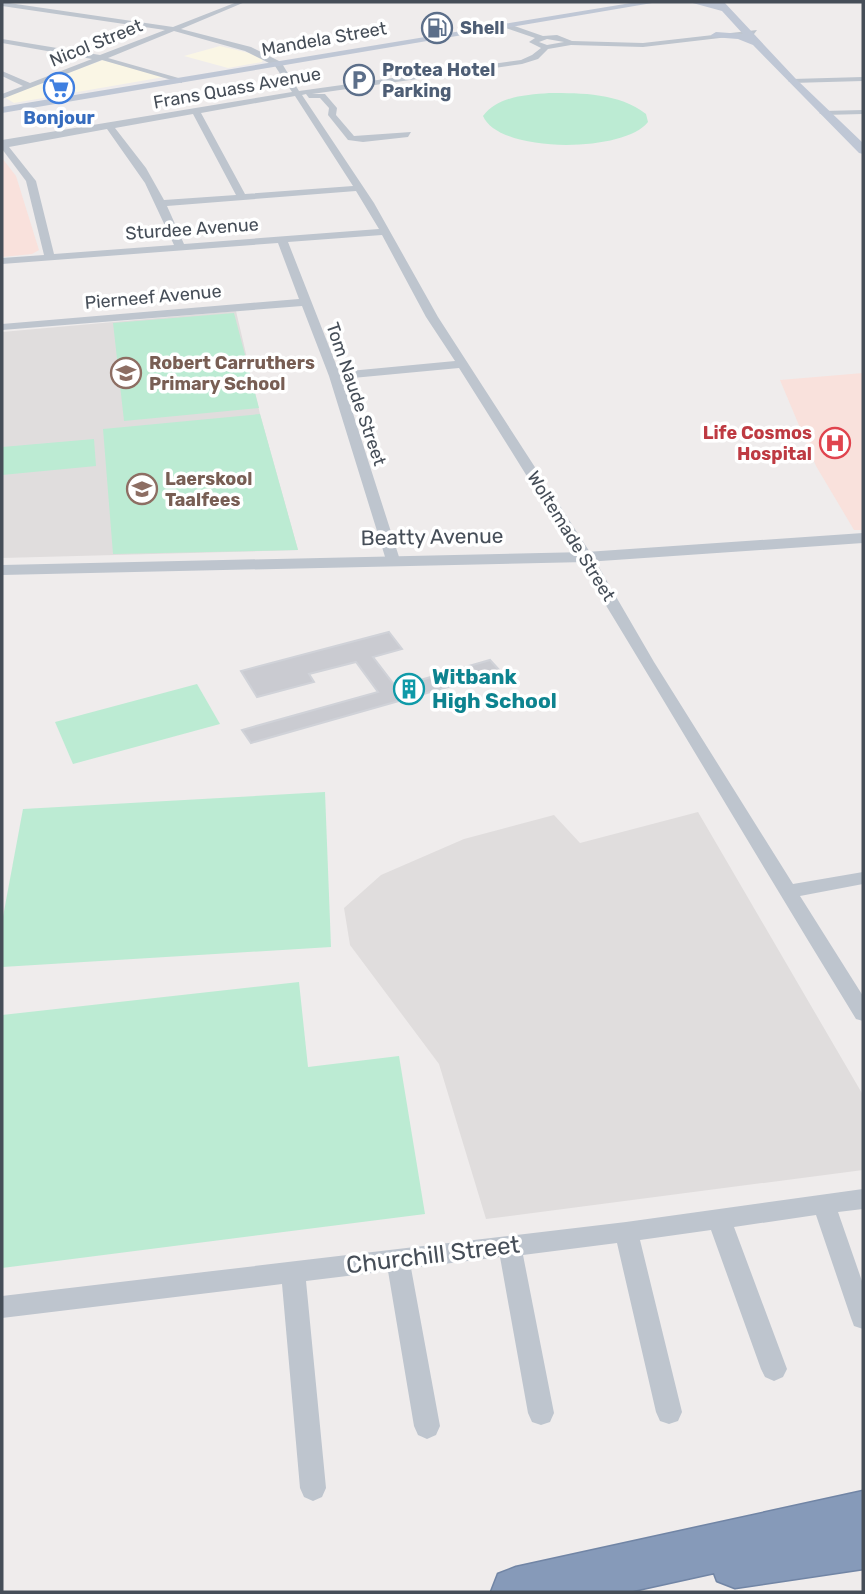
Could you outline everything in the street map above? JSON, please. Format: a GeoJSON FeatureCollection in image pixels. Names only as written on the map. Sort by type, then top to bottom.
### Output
{"type":"FeatureCollection","features":[{"type":"Feature","properties":{"kind":"highway"},"geometry":{"type":"LineString","coordinates":[[516,1592],[863,1515]]}},
{"type":"Feature","properties":{"kind":"highway"},"geometry":{"type":"LineString","coordinates":[[540,1592],[863,1544]]}},
{"type":"Feature","properties":{"kind":"main road","name":"Mandela Street"},"geometry":{"type":"LineString","coordinates":[[316,56],[653,2]]}},
{"type":"Feature","properties":{"kind":"main road"},"geometry":{"type":"LineString","coordinates":[[636,3],[662,2]]}},
{"type":"Feature","properties":{"kind":"main road"},"geometry":{"type":"LineString","coordinates":[[694,2],[725,4],[757,34],[796,81],[863,150]]}},
{"type":"Feature","properties":{"kind":"main road","name":"Mandela Street"},"geometry":{"type":"LineString","coordinates":[[3,105],[177,80],[473,29],[507,24],[522,26],[535,21],[636,3]]}},
{"type":"Feature","properties":{"kind":"main road"},"geometry":{"type":"LineString","coordinates":[[716,35],[757,34]]}},
{"type":"Feature","properties":{"kind":"main road"},"geometry":{"type":"LineString","coordinates":[[258,53],[316,56]]}},
{"type":"Feature","properties":{"kind":"main road"},"geometry":{"type":"LineString","coordinates":[[286,75],[293,66],[316,56]]}},
{"type":"Feature","properties":{"kind":"street","name":"Nicol Street"},"geometry":{"type":"LineString","coordinates":[[3,105],[30,86],[241,2]]}},
{"type":"Feature","properties":{"kind":"street"},"geometry":{"type":"LineString","coordinates":[[2,4],[173,29],[258,53],[276,63]]}},
{"type":"Feature","properties":{"kind":"street"},"geometry":{"type":"LineString","coordinates":[[507,24],[542,38],[560,38],[570,43],[643,45],[716,35]]}},
{"type":"Feature","properties":{"kind":"street"},"geometry":{"type":"LineString","coordinates":[[542,38],[533,43],[547,47]]}},
{"type":"Feature","properties":{"kind":"street"},"geometry":{"type":"LineString","coordinates":[[2,41],[102,58],[177,80]]}},
{"type":"Feature","properties":{"kind":"street","name":"Frans Quass Avenue"},"geometry":{"type":"LineString","coordinates":[[2,144],[196,111],[526,61],[547,47],[570,43]]}},
{"type":"Feature","properties":{"kind":"street","name":"Woltemade Street"},"geometry":{"type":"LineString","coordinates":[[276,63],[300,95],[359,188],[432,317],[586,557],[646,662],[863,1013]]}},
{"type":"Feature","properties":{"kind":"street"},"geometry":{"type":"LineString","coordinates":[[2,73],[30,86]]}},
{"type":"Feature","properties":{"kind":"street"},"geometry":{"type":"LineString","coordinates":[[796,81],[863,79]]}},
{"type":"Feature","properties":{"kind":"street"},"geometry":{"type":"LineString","coordinates":[[300,95],[322,96],[333,108],[332,115],[338,125],[351,138],[408,134]]}},
{"type":"Feature","properties":{"kind":"street"},"geometry":{"type":"LineString","coordinates":[[196,111],[242,197]]}},
{"type":"Feature","properties":{"kind":"street"},"geometry":{"type":"LineString","coordinates":[[847,112],[855,120]]}},
{"type":"Feature","properties":{"kind":"street"},"geometry":{"type":"LineString","coordinates":[[827,113],[863,112]]}},
{"type":"Feature","properties":{"kind":"street"},"geometry":{"type":"LineString","coordinates":[[108,126],[135,158],[163,203],[180,247]]}},
{"type":"Feature","properties":{"kind":"street"},"geometry":{"type":"LineString","coordinates":[[2,144],[31,181],[50,257]]}},
{"type":"Feature","properties":{"kind":"street"},"geometry":{"type":"LineString","coordinates":[[163,203],[359,188]]}},
{"type":"Feature","properties":{"kind":"street","name":"Sturdee Avenue"},"geometry":{"type":"LineString","coordinates":[[2,261],[384,232]]}},
{"type":"Feature","properties":{"kind":"street","name":"Tom Naude Street"},"geometry":{"type":"LineString","coordinates":[[282,241],[335,376],[393,560]]}},
{"type":"Feature","properties":{"kind":"street","name":"Pierneef Avenue"},"geometry":{"type":"LineString","coordinates":[[2,327],[306,302]]}},
{"type":"Feature","properties":{"kind":"street"},"geometry":{"type":"LineString","coordinates":[[335,376],[463,363]]}},
{"type":"Feature","properties":{"kind":"street","name":"Beatty Avenue"},"geometry":{"type":"LineString","coordinates":[[2,570],[586,557],[863,538]]}},
{"type":"Feature","properties":{"kind":"street"},"geometry":{"type":"LineString","coordinates":[[789,891],[863,878]]}},
{"type":"Feature","properties":{"kind":"street","name":"Churchill Street"},"geometry":{"type":"LineString","coordinates":[[2,1307],[626,1232],[863,1199]]}},
{"type":"Feature","properties":{"kind":"street"},"geometry":{"type":"LineString","coordinates":[[824,1205],[863,1318]]}},
{"type":"Feature","properties":{"kind":"street"},"geometry":{"type":"LineString","coordinates":[[719,1219],[774,1369]]}},
{"type":"Feature","properties":{"kind":"street"},"geometry":{"type":"LineString","coordinates":[[626,1232],[669,1412]]}},
{"type":"Feature","properties":{"kind":"street"},"geometry":{"type":"LineString","coordinates":[[510,1246],[541,1413]]}},
{"type":"Feature","properties":{"kind":"street"},"geometry":{"type":"LineString","coordinates":[[398,1260],[428,1426]]}},
{"type":"Feature","properties":{"kind":"street"},"geometry":{"type":"LineString","coordinates":[[293,1272],[313,1488]]}},
{"type":"Feature","properties":{"kind":"shaded area"},"geometry":{"type":"Polygon","coordinates":[[[220,46],[249,53],[263,59],[262,62],[228,68],[184,56],[220,46]]]}},
{"type":"Feature","properties":{"kind":"shaded area"},"geometry":{"type":"Polygon","coordinates":[[[103,60],[164,77],[14,103],[4,97],[103,60]]]}},
{"type":"Feature","properties":{"kind":"shaded area"},"geometry":{"type":"Polygon","coordinates":[[[2,158],[16,176],[39,250],[32,254],[2,257],[2,158]]]}},
{"type":"Feature","properties":{"kind":"shaded area"},"geometry":{"type":"Polygon","coordinates":[[[236,311],[260,414],[298,550],[2,558],[2,332],[236,311]]]}},
{"type":"Feature","properties":{"kind":"shaded area","name":"Life Cosmos Hospital"},"geometry":{"type":"Polygon","coordinates":[[[863,373],[863,530],[854,530],[816,466],[780,380],[863,373]]]}},
{"type":"Feature","properties":{"kind":"shaded area"},"geometry":{"type":"Polygon","coordinates":[[[698,812],[863,1095],[863,1170],[486,1219],[439,1064],[350,945],[344,908],[381,875],[464,839],[554,815],[580,843],[698,812]]]}},
{"type":"Feature","properties":{"kind":"green space"},"geometry":{"type":"Polygon","coordinates":[[[549,93],[612,98],[646,114],[648,122],[635,132],[614,139],[589,144],[562,145],[536,143],[512,137],[494,128],[483,116],[504,100],[549,93]]]}},
{"type":"Feature","properties":{"kind":"green space"},"geometry":{"type":"Polygon","coordinates":[[[234,313],[259,408],[124,421],[113,323],[234,313]]]}},
{"type":"Feature","properties":{"kind":"green space","name":"Laerskool Taalfees"},"geometry":{"type":"Polygon","coordinates":[[[260,414],[298,550],[113,554],[103,429],[260,414]]]}},
{"type":"Feature","properties":{"kind":"green space"},"geometry":{"type":"Polygon","coordinates":[[[94,439],[96,466],[2,475],[2,447],[94,439]]]}},
{"type":"Feature","properties":{"kind":"green space"},"geometry":{"type":"Polygon","coordinates":[[[197,684],[220,724],[73,764],[55,722],[197,684]]]}},
{"type":"Feature","properties":{"kind":"green space"},"geometry":{"type":"Polygon","coordinates":[[[325,792],[331,947],[2,967],[2,922],[23,809],[325,792]]]}},
{"type":"Feature","properties":{"kind":"green space"},"geometry":{"type":"Polygon","coordinates":[[[299,982],[308,1067],[399,1056],[425,1214],[2,1268],[2,1015],[299,982]]]}},
{"type":"Feature","properties":{"kind":"building","name":"Witbank High School"},"geometry":{"type":"Polygon","coordinates":[[[389,632],[402,649],[373,657],[396,687],[490,660],[501,672],[251,743],[242,730],[378,692],[356,662],[309,674],[314,682],[257,697],[241,671],[389,632]]]}},
{"type":"Feature","properties":{"kind":"place","name":"Shell"},"geometry":{"type":"Point","coordinates":[437,28]}},
{"type":"Feature","properties":{"kind":"place","name":"Protea Hotel Parking"},"geometry":{"type":"Point","coordinates":[359,80]}},
{"type":"Feature","properties":{"kind":"place","name":"Bonjour"},"geometry":{"type":"Point","coordinates":[59,88]}},
{"type":"Feature","properties":{"kind":"place","name":"Robert Carruthers Primary School"},"geometry":{"type":"Point","coordinates":[126,373]}},
{"type":"Feature","properties":{"kind":"place","name":"Life Cosmos Hospital"},"geometry":{"type":"Point","coordinates":[835,443]}},
{"type":"Feature","properties":{"kind":"place","name":"Laerskool Taalfees"},"geometry":{"type":"Point","coordinates":[142,489]}},
{"type":"Feature","properties":{"kind":"place","name":"Witbank High School"},"geometry":{"type":"Point","coordinates":[409,689]}}]}
